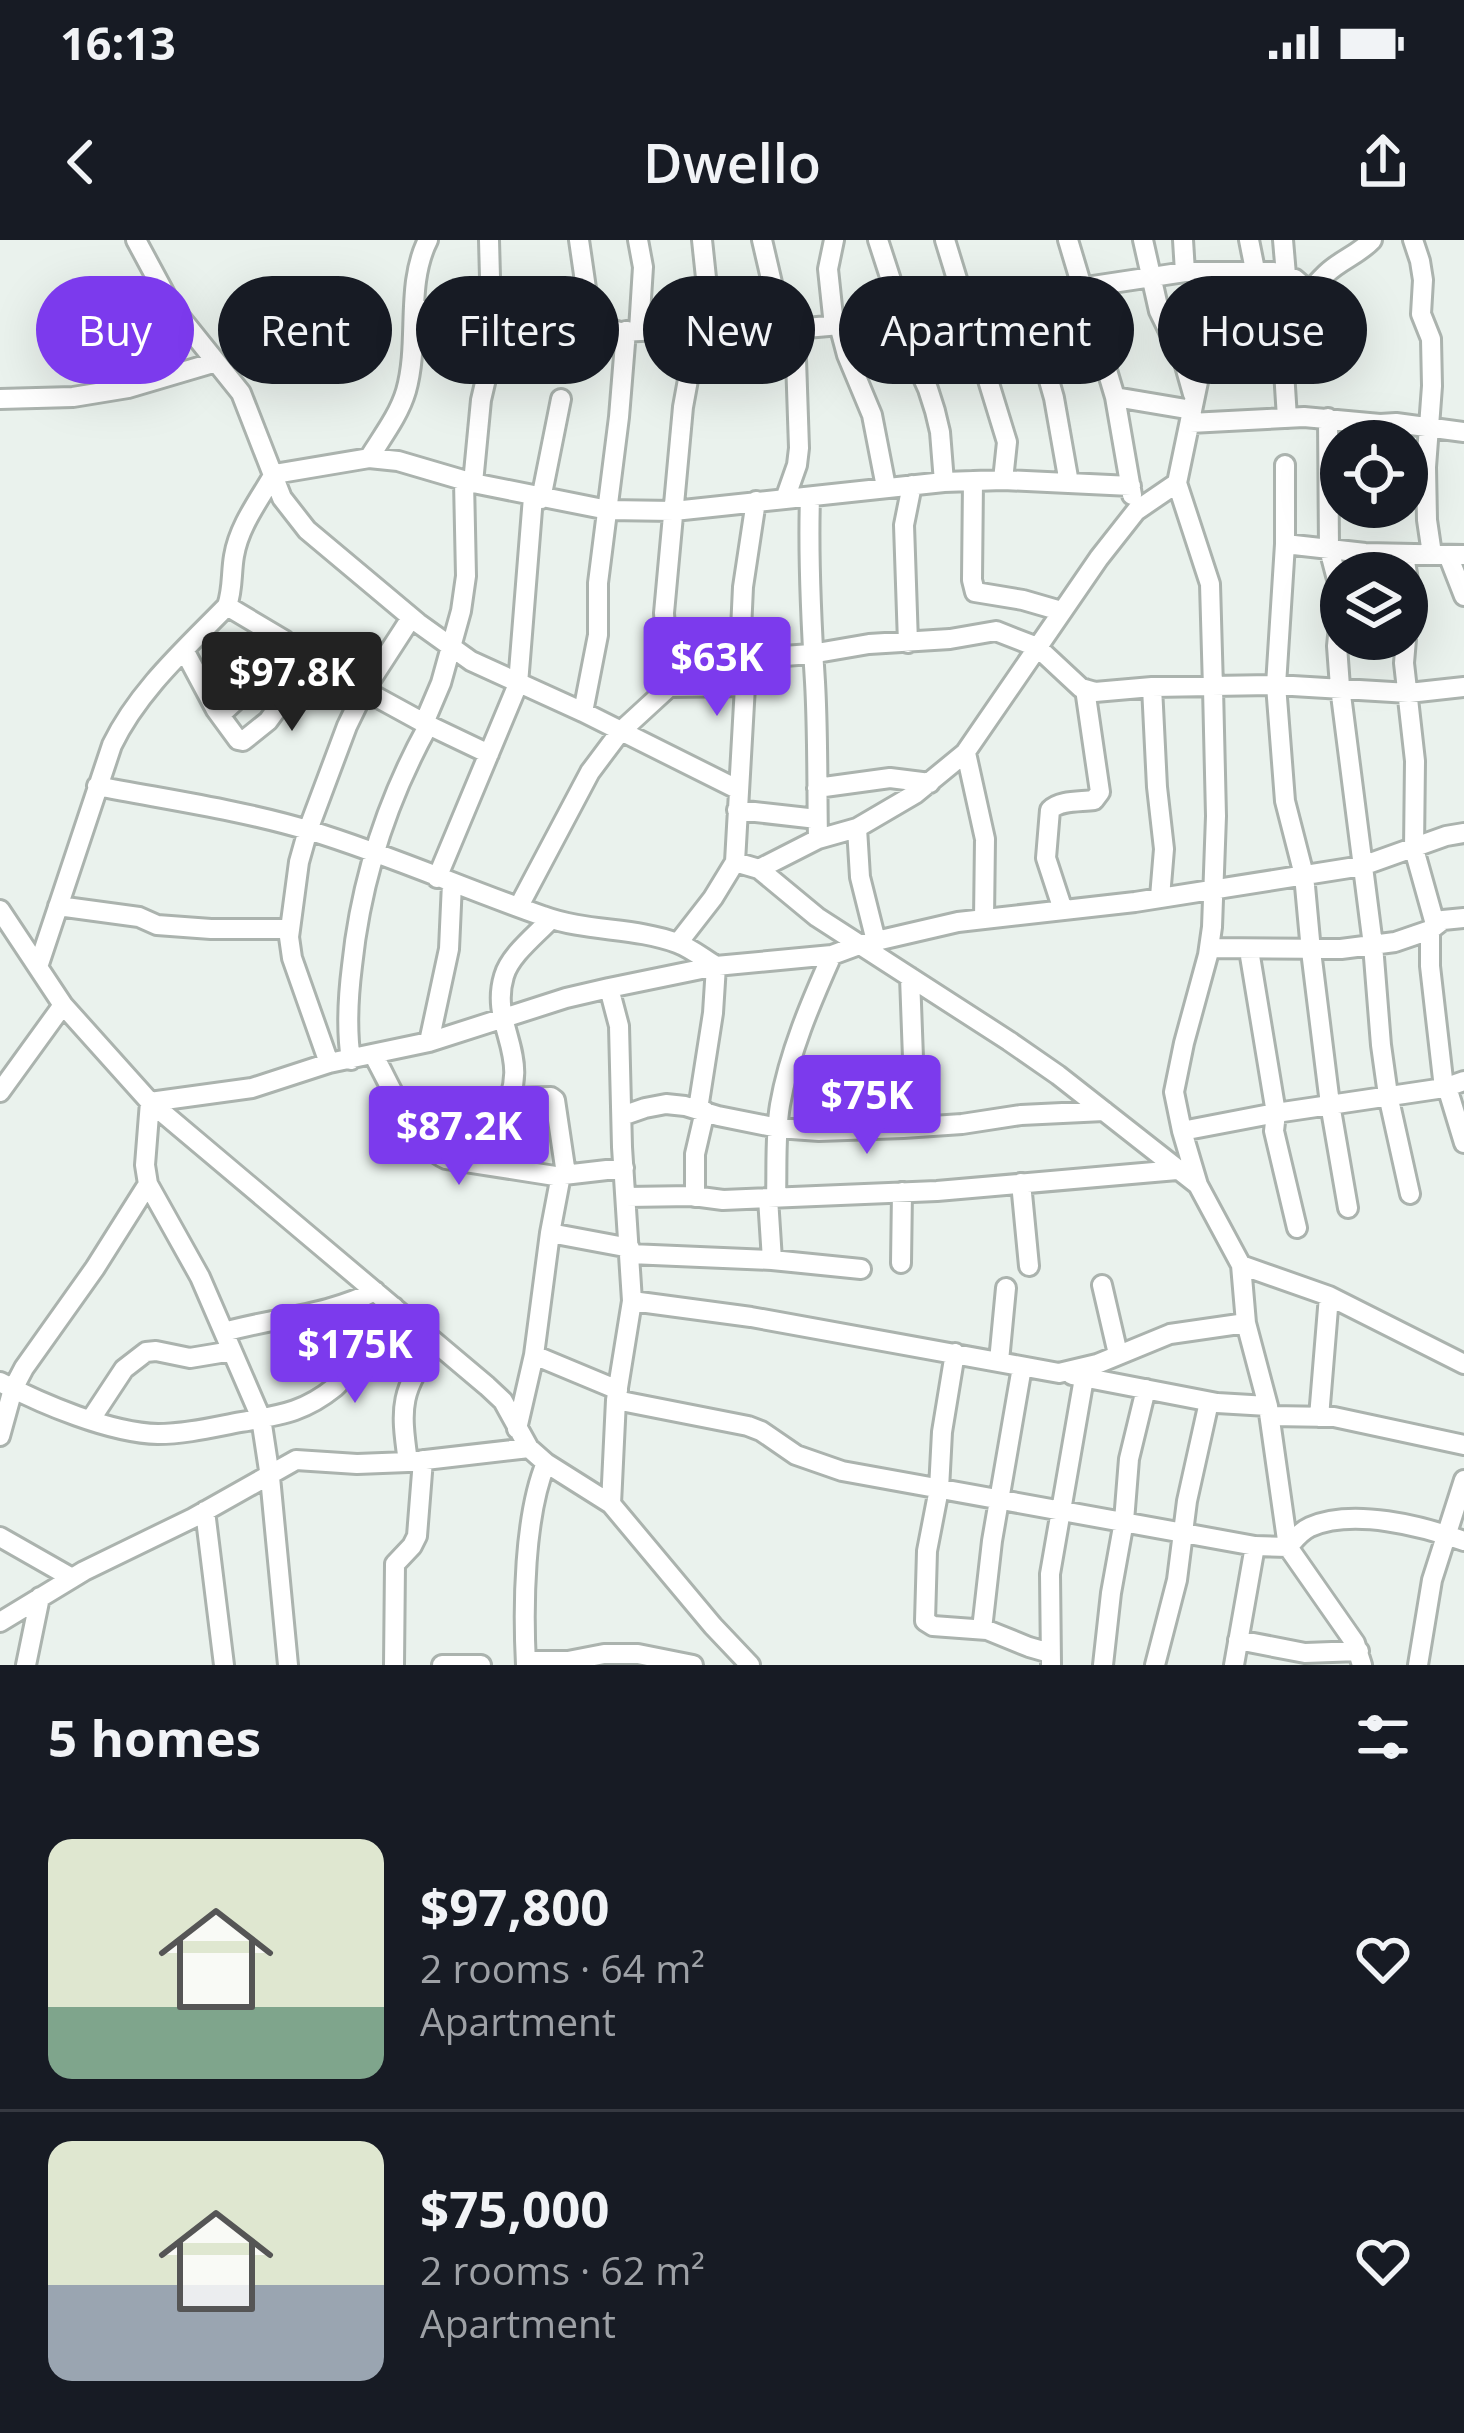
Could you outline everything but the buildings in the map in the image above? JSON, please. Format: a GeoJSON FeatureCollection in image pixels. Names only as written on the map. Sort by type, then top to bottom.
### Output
{"type":"FeatureCollection","features":[{"type":"Feature","properties":{"kind":"street"},"geometry":{"type":"LineString","coordinates":[[136,240],[172,307],[241,393],[282,498],[307,530],[411,618],[471,661],[737,790]]}},
{"type":"Feature","properties":{"kind":"street"},"geometry":{"type":"LineString","coordinates":[[418,276],[420,256],[428,240]]}},
{"type":"Feature","properties":{"kind":"street"},"geometry":{"type":"LineString","coordinates":[[489,240],[489,276]]}},
{"type":"Feature","properties":{"kind":"street"},"geometry":{"type":"LineString","coordinates":[[579,240],[582,276]]}},
{"type":"Feature","properties":{"kind":"street"},"geometry":{"type":"LineString","coordinates":[[584,712],[598,635],[598,583],[643,267],[638,240]]}},
{"type":"Feature","properties":{"kind":"street"},"geometry":{"type":"LineString","coordinates":[[701,240],[704,276]]}},
{"type":"Feature","properties":{"kind":"street"},"geometry":{"type":"LineString","coordinates":[[762,240],[773,276]]}},
{"type":"Feature","properties":{"kind":"street"},"geometry":{"type":"LineString","coordinates":[[834,240],[829,269],[837,326],[872,415],[886,487]]}},
{"type":"Feature","properties":{"kind":"street"},"geometry":{"type":"LineString","coordinates":[[878,240],[889,276]]}},
{"type":"Feature","properties":{"kind":"street"},"geometry":{"type":"LineString","coordinates":[[945,240],[955,276]]}},
{"type":"Feature","properties":{"kind":"street"},"geometry":{"type":"LineString","coordinates":[[1068,240],[1078,276]]}},
{"type":"Feature","properties":{"kind":"street"},"geometry":{"type":"LineString","coordinates":[[1143,240],[1159,310],[1184,362],[1192,410]]}},
{"type":"Feature","properties":{"kind":"street"},"geometry":{"type":"LineString","coordinates":[[1183,240],[1185,272]]}},
{"type":"Feature","properties":{"kind":"street"},"geometry":{"type":"LineString","coordinates":[[1249,240],[1255,270]]}},
{"type":"Feature","properties":{"kind":"street"},"geometry":{"type":"LineString","coordinates":[[1134,279],[1255,270],[1286,275],[1283,240]]}},
{"type":"Feature","properties":{"kind":"street"},"geometry":{"type":"LineString","coordinates":[[1324,276],[1372,240]]}},
{"type":"Feature","properties":{"kind":"street"},"geometry":{"type":"LineString","coordinates":[[1413,240],[1423,280],[1420,314],[1431,338],[1427,520],[1448,554],[1464,596]]}},
{"type":"Feature","properties":{"kind":"street"},"geometry":{"type":"LineString","coordinates":[[369,458],[406,389],[416,309]]}},
{"type":"Feature","properties":{"kind":"street"},"geometry":{"type":"LineString","coordinates":[[815,328],[837,326]]}},
{"type":"Feature","properties":{"kind":"street"},"geometry":{"type":"LineString","coordinates":[[619,331],[643,330]]}},
{"type":"Feature","properties":{"kind":"street"},"geometry":{"type":"LineString","coordinates":[[0,399],[128,388],[216,362]]}},
{"type":"Feature","properties":{"kind":"street"},"geometry":{"type":"LineString","coordinates":[[351,1060],[346,1034],[357,917],[372,851],[453,648],[466,576],[469,482],[485,384]]}},
{"type":"Feature","properties":{"kind":"street"},"geometry":{"type":"LineString","coordinates":[[519,906],[590,772],[620,732],[668,687],[664,613],[687,384]]}},
{"type":"Feature","properties":{"kind":"street"},"geometry":{"type":"LineString","coordinates":[[784,499],[799,448],[794,384]]}},
{"type":"Feature","properties":{"kind":"street"},"geometry":{"type":"LineString","coordinates":[[926,384],[940,432],[944,482]]}},
{"type":"Feature","properties":{"kind":"street"},"geometry":{"type":"LineString","coordinates":[[989,384],[1007,442],[1003,480]]}},
{"type":"Feature","properties":{"kind":"street"},"geometry":{"type":"LineString","coordinates":[[1050,384],[1069,483]]}},
{"type":"Feature","properties":{"kind":"street"},"geometry":{"type":"LineString","coordinates":[[1111,384],[1136,511]]}},
{"type":"Feature","properties":{"kind":"street"},"geometry":{"type":"LineString","coordinates":[[1198,384],[1177,482],[1210,584],[1214,887],[1209,949],[1174,1092],[1198,1185],[1241,1265],[1246,1323],[1269,1411],[1288,1546],[1355,1642],[1361,1660]]}},
{"type":"Feature","properties":{"kind":"street"},"geometry":{"type":"LineString","coordinates":[[1285,384],[1287,418]]}},
{"type":"Feature","properties":{"kind":"street"},"geometry":{"type":"LineString","coordinates":[[1115,397],[1192,410],[1464,432]]}},
{"type":"Feature","properties":{"kind":"street"},"geometry":{"type":"LineString","coordinates":[[429,1042],[448,949],[445,881],[518,684],[537,498],[561,399]]}},
{"type":"Feature","properties":{"kind":"street"},"geometry":{"type":"LineString","coordinates":[[1328,418],[1329,549],[1341,606],[1340,686],[1373,945],[1377,1019],[1410,1194]]}},
{"type":"Feature","properties":{"kind":"street"},"geometry":{"type":"LineString","coordinates":[[274,474],[369,458],[398,461],[537,498],[608,510],[674,511],[944,482],[1131,486]]}},
{"type":"Feature","properties":{"kind":"street"},"geometry":{"type":"LineString","coordinates":[[1285,465],[1276,685],[1287,814],[1304,875],[1330,1104],[1348,1208]]}},
{"type":"Feature","properties":{"kind":"street"},"geometry":{"type":"LineString","coordinates":[[38,967],[97,786],[126,716],[227,606],[242,529],[274,474]]}},
{"type":"Feature","properties":{"kind":"street"},"geometry":{"type":"LineString","coordinates":[[973,481],[975,592],[1061,611]]}},
{"type":"Feature","properties":{"kind":"street"},"geometry":{"type":"LineString","coordinates":[[736,810],[818,829],[857,828],[915,794],[966,753],[1061,611],[1136,511],[1177,482]]}},
{"type":"Feature","properties":{"kind":"street"},"geometry":{"type":"LineString","coordinates":[[908,643],[904,525],[911,485]]}},
{"type":"Feature","properties":{"kind":"street"},"geometry":{"type":"LineString","coordinates":[[810,497],[818,829]]}},
{"type":"Feature","properties":{"kind":"street"},"geometry":{"type":"LineString","coordinates":[[678,943],[735,862],[745,686],[740,630],[756,501]]}},
{"type":"Feature","properties":{"kind":"street"},"geometry":{"type":"LineString","coordinates":[[1285,544],[1374,552]]}},
{"type":"Feature","properties":{"kind":"street"},"geometry":{"type":"LineString","coordinates":[[227,606],[312,662],[489,754]]}},
{"type":"Feature","properties":{"kind":"street"},"geometry":{"type":"LineString","coordinates":[[329,1064],[292,958],[290,929],[299,862],[332,761],[365,689],[411,618]]}},
{"type":"Feature","properties":{"kind":"street"},"geometry":{"type":"LineString","coordinates":[[743,659],[996,631],[1037,647],[1085,689],[1095,692],[1276,685],[1408,693],[1464,688]]}},
{"type":"Feature","properties":{"kind":"street"},"geometry":{"type":"LineString","coordinates":[[220,716],[292,648]]}},
{"type":"Feature","properties":{"kind":"street"},"geometry":{"type":"LineString","coordinates":[[184,650],[238,740],[246,740],[274,715],[312,662]]}},
{"type":"Feature","properties":{"kind":"street"},"geometry":{"type":"LineString","coordinates":[[1404,660],[1414,761],[1414,849],[1433,927],[1430,966],[1464,1143]]}},
{"type":"Feature","properties":{"kind":"street"},"geometry":{"type":"LineString","coordinates":[[668,687],[745,686]]}},
{"type":"Feature","properties":{"kind":"street"},"geometry":{"type":"LineString","coordinates":[[1152,687],[1164,849],[1160,897]]}},
{"type":"Feature","properties":{"kind":"street"},"geometry":{"type":"LineString","coordinates":[[1064,910],[1046,858],[1050,810],[1094,800],[1100,793],[1085,689]]}},
{"type":"Feature","properties":{"kind":"street"},"geometry":{"type":"LineString","coordinates":[[966,753],[985,839],[983,919]]}},
{"type":"Feature","properties":{"kind":"street"},"geometry":{"type":"LineString","coordinates":[[817,788],[890,778],[929,783]]}},
{"type":"Feature","properties":{"kind":"street"},"geometry":{"type":"LineString","coordinates":[[97,786],[308,830],[550,919],[678,943],[716,966]]}},
{"type":"Feature","properties":{"kind":"street"},"geometry":{"type":"LineString","coordinates":[[857,828],[867,943]]}},
{"type":"Feature","properties":{"kind":"street"},"geometry":{"type":"LineString","coordinates":[[759,869],[818,829]]}},
{"type":"Feature","properties":{"kind":"street"},"geometry":{"type":"LineString","coordinates":[[150,1102],[252,1088],[609,988],[716,966],[832,955],[958,922],[1362,866],[1464,833]]}},
{"type":"Feature","properties":{"kind":"street"},"geometry":{"type":"LineString","coordinates":[[735,862],[759,869],[817,917],[867,943],[1009,1041],[1198,1185]]}},
{"type":"Feature","properties":{"kind":"street"},"geometry":{"type":"LineString","coordinates":[[58,906],[139,917],[157,925],[290,929]]}},
{"type":"Feature","properties":{"kind":"street"},"geometry":{"type":"LineString","coordinates":[[0,910],[63,1005],[150,1102],[503,1401],[529,1448],[611,1504],[745,1663]]}},
{"type":"Feature","properties":{"kind":"street"},"geometry":{"type":"LineString","coordinates":[[1209,949],[1311,951],[1373,945],[1395,942],[1443,920],[1464,918]]}},
{"type":"Feature","properties":{"kind":"street"},"geometry":{"type":"LineString","coordinates":[[463,1161],[481,1150],[511,1098],[516,1066],[501,990],[508,966],[550,919]]}},
{"type":"Feature","properties":{"kind":"street"},"geometry":{"type":"LineString","coordinates":[[1249,950],[1276,1113],[1274,1131],[1297,1228]]}},
{"type":"Feature","properties":{"kind":"street"},"geometry":{"type":"LineString","coordinates":[[772,1260],[779,1108],[793,1053],[832,955]]}},
{"type":"Feature","properties":{"kind":"street"},"geometry":{"type":"LineString","coordinates":[[695,1197],[695,1154],[716,966]]}},
{"type":"Feature","properties":{"kind":"street"},"geometry":{"type":"LineString","coordinates":[[903,1128],[904,1106],[914,1085],[910,977]]}},
{"type":"Feature","properties":{"kind":"street"},"geometry":{"type":"LineString","coordinates":[[609,988],[620,1026],[632,1301],[617,1395],[611,1504]]}},
{"type":"Feature","properties":{"kind":"street"},"geometry":{"type":"LineString","coordinates":[[0,1092],[63,1005]]}},
{"type":"Feature","properties":{"kind":"street"},"geometry":{"type":"LineString","coordinates":[[374,1056],[422,1142],[434,1154],[549,1176],[624,1168]]}},
{"type":"Feature","properties":{"kind":"street"},"geometry":{"type":"LineString","coordinates":[[1182,1131],[1452,1085]]}},
{"type":"Feature","properties":{"kind":"street"},"geometry":{"type":"LineString","coordinates":[[511,1098],[554,1098],[564,1175],[517,1429]]}},
{"type":"Feature","properties":{"kind":"street"},"geometry":{"type":"LineString","coordinates":[[150,1102],[148,1184],[200,1277],[261,1418],[288,1665]]}},
{"type":"Feature","properties":{"kind":"street"},"geometry":{"type":"LineString","coordinates":[[622,1116],[666,1104],[778,1128],[819,1131],[1104,1112]]}},
{"type":"Feature","properties":{"kind":"street"},"geometry":{"type":"LineString","coordinates":[[626,1196],[723,1199],[902,1192],[1177,1170]]}},
{"type":"Feature","properties":{"kind":"street"},"geometry":{"type":"LineString","coordinates":[[0,1436],[6,1385],[95,1268],[148,1184]]}},
{"type":"Feature","properties":{"kind":"street"},"geometry":{"type":"LineString","coordinates":[[1021,1184],[1029,1266]]}},
{"type":"Feature","properties":{"kind":"street"},"geometry":{"type":"LineString","coordinates":[[902,1192],[902,1263]]}},
{"type":"Feature","properties":{"kind":"street"},"geometry":{"type":"LineString","coordinates":[[550,1232],[630,1251],[861,1269]]}},
{"type":"Feature","properties":{"kind":"street"},"geometry":{"type":"LineString","coordinates":[[1241,1265],[1329,1296],[1464,1364]]}},
{"type":"Feature","properties":{"kind":"street"},"geometry":{"type":"LineString","coordinates":[[1102,1285],[1118,1354]]}},
{"type":"Feature","properties":{"kind":"street"},"geometry":{"type":"LineString","coordinates":[[999,1361],[1006,1288]]}},
{"type":"Feature","properties":{"kind":"street"},"geometry":{"type":"LineString","coordinates":[[92,1419],[124,1369],[146,1352],[190,1358],[266,1320],[344,1304],[375,1291]]}},
{"type":"Feature","properties":{"kind":"street"},"geometry":{"type":"LineString","coordinates":[[1319,1417],[1329,1296]]}},
{"type":"Feature","properties":{"kind":"street"},"geometry":{"type":"LineString","coordinates":[[632,1301],[751,1317],[1209,1402],[1334,1417],[1464,1445]]}},
{"type":"Feature","properties":{"kind":"street"},"geometry":{"type":"LineString","coordinates":[[6,1385],[92,1419],[158,1434],[294,1413],[341,1382],[362,1335],[394,1307]]}},
{"type":"Feature","properties":{"kind":"street"},"geometry":{"type":"LineString","coordinates":[[1060,1373],[1170,1334],[1246,1323]]}},
{"type":"Feature","properties":{"kind":"street"},"geometry":{"type":"LineString","coordinates":[[394,1665],[395,1564],[416,1540],[416,1461],[404,1434],[404,1402],[416,1370],[436,1343]]}},
{"type":"Feature","properties":{"kind":"street"},"geometry":{"type":"LineString","coordinates":[[955,1353],[927,1551],[925,1621],[933,1626],[982,1629],[1051,1659],[1048,1588],[1084,1378]]}},
{"type":"Feature","properties":{"kind":"street"},"geometry":{"type":"LineString","coordinates":[[534,1355],[617,1395],[748,1426],[796,1454],[842,1471],[1255,1546],[1288,1546],[1304,1529],[1357,1520],[1384,1520],[1456,1538]]}},
{"type":"Feature","properties":{"kind":"street"},"geometry":{"type":"LineString","coordinates":[[982,1629],[988,1562],[1022,1367]]}},
{"type":"Feature","properties":{"kind":"street"},"geometry":{"type":"LineString","coordinates":[[1103,1665],[1129,1459],[1146,1389]]}},
{"type":"Feature","properties":{"kind":"street"},"geometry":{"type":"LineString","coordinates":[[1155,1665],[1178,1580],[1187,1501],[1209,1402]]}},
{"type":"Feature","properties":{"kind":"street"},"geometry":{"type":"LineString","coordinates":[[0,1622],[72,1578],[296,1460],[416,1461],[529,1448]]}},
{"type":"Feature","properties":{"kind":"street"},"geometry":{"type":"LineString","coordinates":[[545,1462],[536,1486],[531,1532],[524,1607],[526,1663],[638,1654],[693,1665]]}},
{"type":"Feature","properties":{"kind":"street"},"geometry":{"type":"LineString","coordinates":[[1418,1665],[1432,1580],[1456,1538],[1464,1480]]}},
{"type":"Feature","properties":{"kind":"street"},"geometry":{"type":"LineString","coordinates":[[206,1511],[224,1665]]}},
{"type":"Feature","properties":{"kind":"street"},"geometry":{"type":"LineString","coordinates":[[0,1537],[72,1578]]}},
{"type":"Feature","properties":{"kind":"street"},"geometry":{"type":"LineString","coordinates":[[1234,1665],[1255,1546]]}},
{"type":"Feature","properties":{"kind":"street"},"geometry":{"type":"LineString","coordinates":[[26,1665],[40,1598]]}},
{"type":"Feature","properties":{"kind":"street"},"geometry":{"type":"LineString","coordinates":[[1238,1640],[1379,1665]]}},
{"type":"Feature","properties":{"kind":"street"},"geometry":{"type":"LineString","coordinates":[[442,1665],[481,1665]]}}]}
